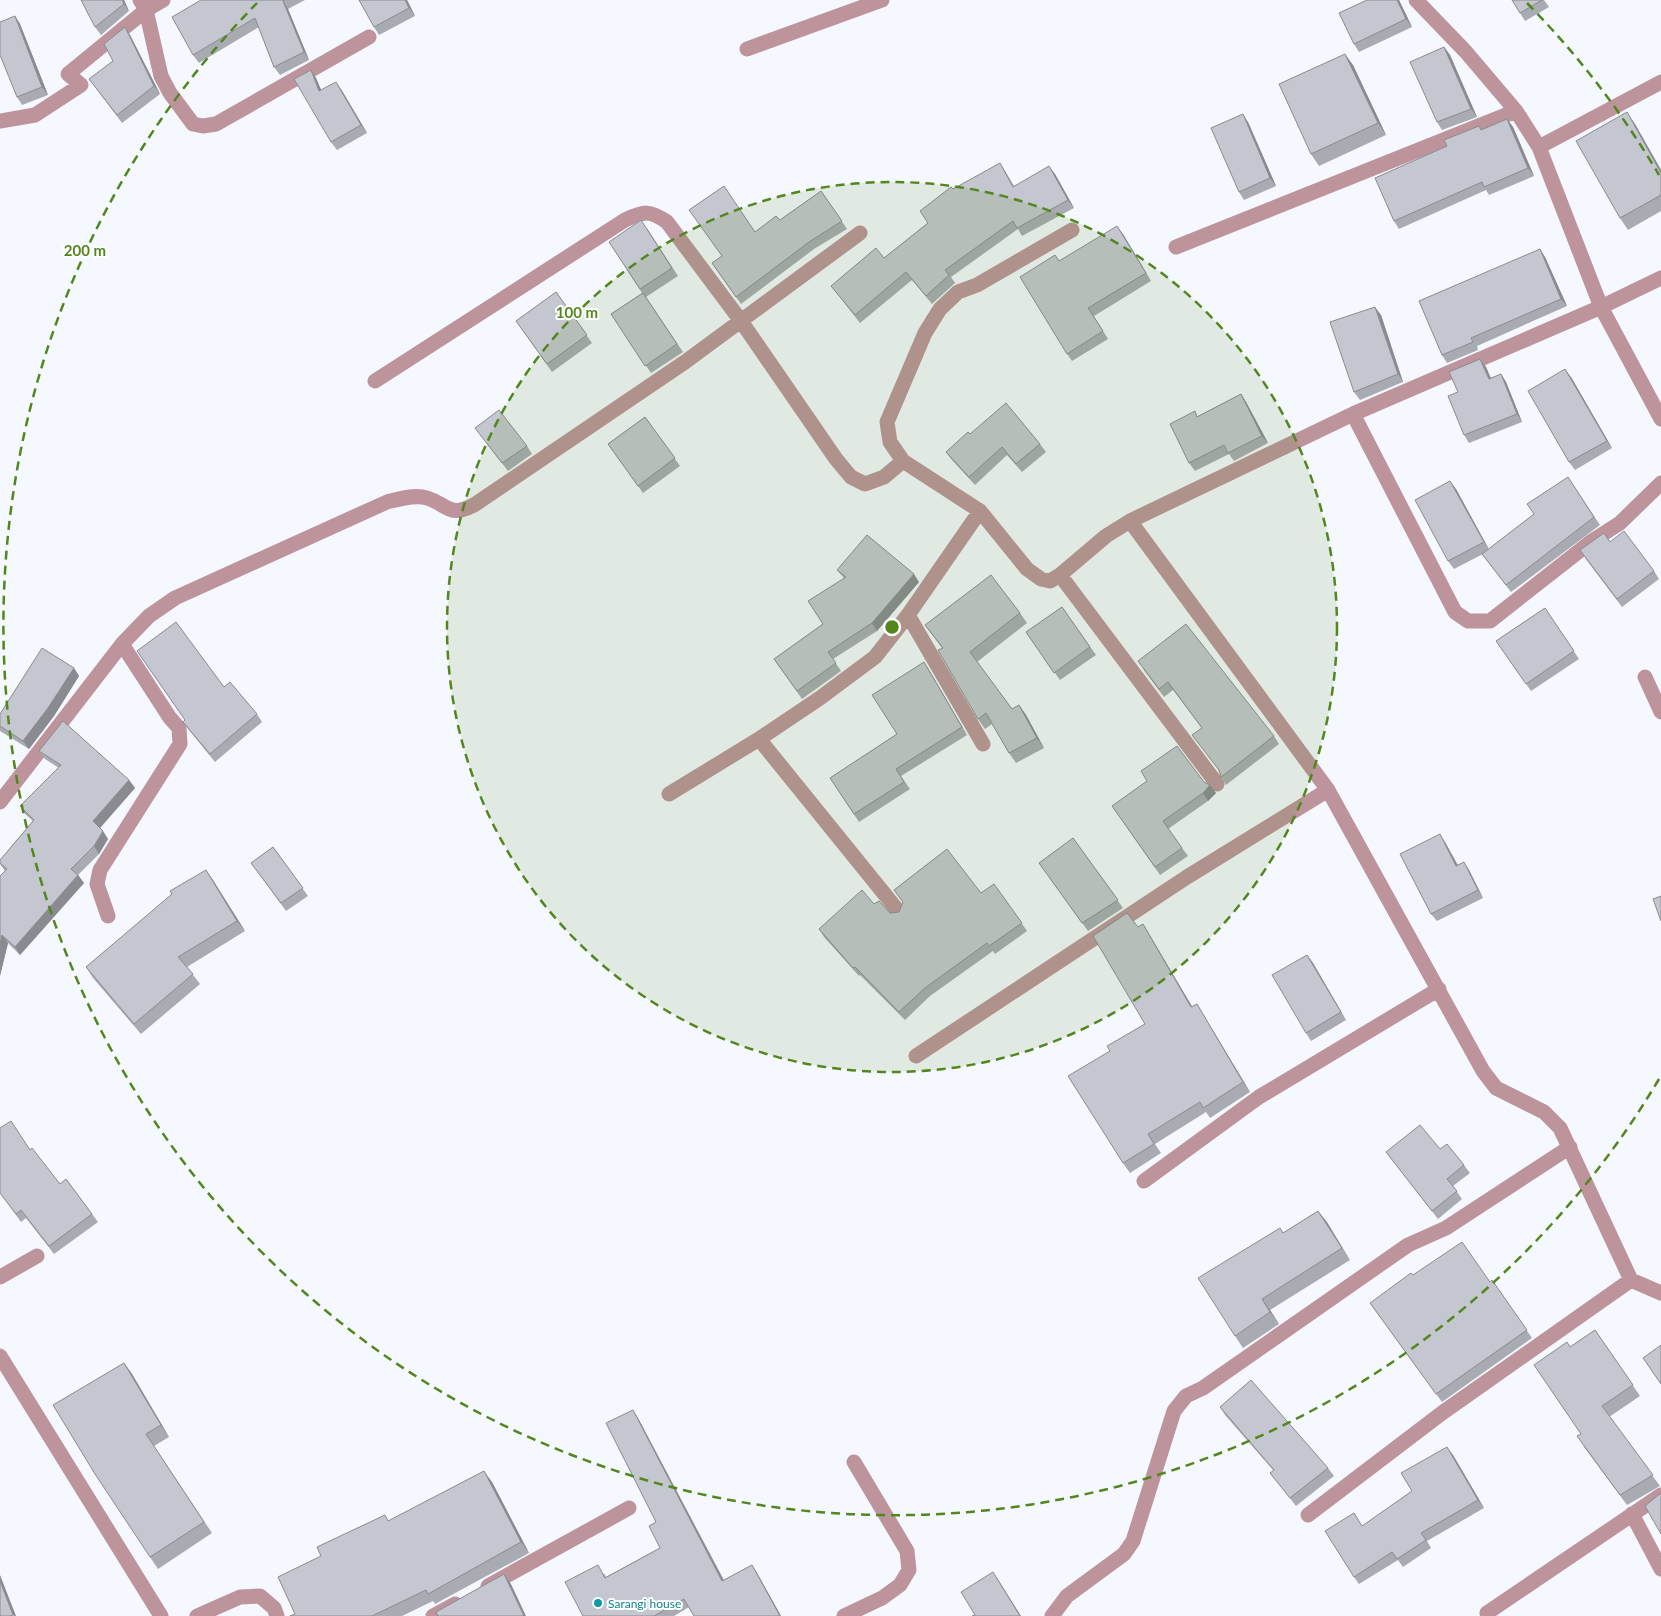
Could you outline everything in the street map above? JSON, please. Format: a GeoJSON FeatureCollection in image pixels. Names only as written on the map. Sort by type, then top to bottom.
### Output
{"type":"FeatureCollection","features":[{"type":"Feature","properties":{"kind":"street"},"geometry":{"type":"LineString","coordinates":[[0,121],[35,115],[81,85],[68,74],[143,5],[163,0]]}},
{"type":"Feature","properties":{"kind":"street"},"geometry":{"type":"LineString","coordinates":[[747,49],[882,0]]}},
{"type":"Feature","properties":{"kind":"street"},"geometry":{"type":"LineString","coordinates":[[1416,0],[1466,52],[1516,110],[1540,148],[1601,307],[1661,419]]}},
{"type":"Feature","properties":{"kind":"street"},"geometry":{"type":"LineString","coordinates":[[143,5],[161,76],[184,114],[193,124],[203,126],[216,124],[369,38]]}},
{"type":"Feature","properties":{"kind":"street"},"geometry":{"type":"LineString","coordinates":[[1540,148],[1661,82]]}},
{"type":"Feature","properties":{"kind":"street"},"geometry":{"type":"LineString","coordinates":[[1176,246],[1516,110]]}},
{"type":"Feature","properties":{"kind":"street"},"geometry":{"type":"LineString","coordinates":[[374,381],[639,213],[654,213],[667,222],[742,321],[836,459],[851,476],[865,484],[884,477],[903,461]]}},
{"type":"Feature","properties":{"kind":"street"},"geometry":{"type":"LineString","coordinates":[[1072,230],[977,284],[958,292],[940,309],[926,333],[887,422],[890,442],[903,461],[980,511],[1027,569],[1041,579],[1050,580],[1060,575],[1106,536],[1130,521],[1353,414],[1601,307],[1661,278]]}},
{"type":"Feature","properties":{"kind":"street"},"geometry":{"type":"LineString","coordinates":[[0,802],[122,644],[149,616],[176,598],[387,502],[405,498],[426,497],[449,511],[461,512],[474,505],[742,321],[860,233]]}},
{"type":"Feature","properties":{"kind":"street"},"geometry":{"type":"LineString","coordinates":[[1353,414],[1456,612],[1468,620],[1490,622],[1592,541],[1620,522],[1661,483]]}},
{"type":"Feature","properties":{"kind":"street"},"geometry":{"type":"LineString","coordinates":[[669,794],[759,739],[820,698],[875,656],[908,615],[980,511]]}},
{"type":"Feature","properties":{"kind":"street"},"geometry":{"type":"LineString","coordinates":[[1130,521],[1328,790],[1483,1071],[1496,1088],[1544,1112],[1560,1128],[1631,1280],[1661,1293]]}},
{"type":"Feature","properties":{"kind":"street"},"geometry":{"type":"LineString","coordinates":[[1060,575],[1217,784]]}},
{"type":"Feature","properties":{"kind":"street"},"geometry":{"type":"LineString","coordinates":[[908,615],[983,744]]}},
{"type":"Feature","properties":{"kind":"street"},"geometry":{"type":"LineString","coordinates":[[108,916],[97,884],[100,870],[180,744],[179,728],[170,718],[122,644]]}},
{"type":"Feature","properties":{"kind":"street"},"geometry":{"type":"LineString","coordinates":[[1645,677],[1661,712]]}},
{"type":"Feature","properties":{"kind":"street"},"geometry":{"type":"LineString","coordinates":[[759,739],[899,912]]}},
{"type":"Feature","properties":{"kind":"street"},"geometry":{"type":"LineString","coordinates":[[916,1056],[1187,877],[1328,790]]}},
{"type":"Feature","properties":{"kind":"street"},"geometry":{"type":"LineString","coordinates":[[1144,1181],[1259,1097],[1438,989]]}},
{"type":"Feature","properties":{"kind":"street"},"geometry":{"type":"LineString","coordinates":[[1052,1616],[1067,1596],[1124,1554],[1132,1541],[1174,1411],[1186,1396],[1203,1388],[1408,1244],[1446,1228],[1570,1147]]}},
{"type":"Feature","properties":{"kind":"street"},"geometry":{"type":"LineString","coordinates":[[0,1277],[37,1256]]}},
{"type":"Feature","properties":{"kind":"street"},"geometry":{"type":"LineString","coordinates":[[1308,1515],[1442,1413],[1631,1280]]}},
{"type":"Feature","properties":{"kind":"street"},"geometry":{"type":"LineString","coordinates":[[0,1356],[161,1616]]}},
{"type":"Feature","properties":{"kind":"street"},"geometry":{"type":"LineString","coordinates":[[844,1616],[888,1594],[900,1585],[909,1570],[907,1551],[854,1462]]}},
{"type":"Feature","properties":{"kind":"street"},"geometry":{"type":"LineString","coordinates":[[1486,1615],[1661,1495]]}},
{"type":"Feature","properties":{"kind":"street"},"geometry":{"type":"LineString","coordinates":[[433,1616],[629,1508]]}},
{"type":"Feature","properties":{"kind":"street"},"geometry":{"type":"LineString","coordinates":[[1632,1514],[1661,1569]]}},
{"type":"Feature","properties":{"kind":"street"},"geometry":{"type":"LineString","coordinates":[[197,1616],[240,1597],[260,1596],[274,1608],[277,1616]]}},
{"type":"Feature","properties":{"kind":"building"},"geometry":{"type":"Polygon","coordinates":[[[81,0],[122,0],[124,4],[95,27],[81,0]]]}},
{"type":"Feature","properties":{"kind":"building"},"geometry":{"type":"Polygon","coordinates":[[[201,0],[285,0],[283,1],[304,52],[274,67],[255,18],[193,55],[172,17],[201,0]]]}},
{"type":"Feature","properties":{"kind":"building"},"geometry":{"type":"Polygon","coordinates":[[[359,0],[405,0],[409,8],[374,27],[359,0]]]}},
{"type":"Feature","properties":{"kind":"building"},"geometry":{"type":"Polygon","coordinates":[[[1367,0],[1397,0],[1406,19],[1354,44],[1339,13],[1367,0]]]}},
{"type":"Feature","properties":{"kind":"building"},"geometry":{"type":"Polygon","coordinates":[[[1512,0],[1542,0],[1520,13],[1512,0]]]}},
{"type":"Feature","properties":{"kind":"building"},"geometry":{"type":"Polygon","coordinates":[[[15,16],[42,87],[17,97],[0,55],[0,22],[15,16]]]}},
{"type":"Feature","properties":{"kind":"building"},"geometry":{"type":"Polygon","coordinates":[[[125,27],[154,86],[117,115],[89,79],[113,61],[104,44],[125,27]]]}},
{"type":"Feature","properties":{"kind":"building"},"geometry":{"type":"Polygon","coordinates":[[[1444,47],[1471,109],[1437,122],[1410,62],[1444,47]]]}},
{"type":"Feature","properties":{"kind":"building"},"geometry":{"type":"Polygon","coordinates":[[[1345,54],[1378,123],[1311,154],[1279,84],[1345,54]]]}},
{"type":"Feature","properties":{"kind":"building"},"geometry":{"type":"Polygon","coordinates":[[[311,70],[319,91],[336,82],[361,125],[331,142],[294,79],[311,70]]]}},
{"type":"Feature","properties":{"kind":"building"},"geometry":{"type":"Polygon","coordinates":[[[1627,112],[1661,173],[1661,195],[1620,218],[1576,141],[1627,112]]]}},
{"type":"Feature","properties":{"kind":"building"},"geometry":{"type":"Polygon","coordinates":[[[1243,114],[1270,178],[1239,192],[1211,128],[1243,114]]]}},
{"type":"Feature","properties":{"kind":"building"},"geometry":{"type":"Polygon","coordinates":[[[1507,119],[1528,168],[1484,187],[1482,182],[1394,221],[1375,178],[1447,146],[1444,140],[1479,126],[1481,130],[1507,119]]]}},
{"type":"Feature","properties":{"kind":"building"},"geometry":{"type":"Polygon","coordinates":[[[1000,163],[1013,187],[1049,166],[1068,200],[1017,228],[1013,221],[945,270],[949,275],[926,296],[906,272],[855,315],[831,286],[876,248],[884,258],[928,223],[920,211],[951,187],[953,189],[1000,163]]]}},
{"type":"Feature","properties":{"kind":"building"},"geometry":{"type":"Polygon","coordinates":[[[724,186],[755,232],[776,216],[780,220],[821,191],[842,221],[809,242],[736,297],[712,263],[722,256],[689,210],[724,186]]]}},
{"type":"Feature","properties":{"kind":"building"},"geometry":{"type":"Polygon","coordinates":[[[641,220],[672,268],[640,289],[609,242],[641,220]]]}},
{"type":"Feature","properties":{"kind":"building"},"geometry":{"type":"Polygon","coordinates":[[[1117,226],[1146,273],[1088,308],[1103,331],[1067,354],[1020,277],[1055,255],[1059,261],[1117,226]]]}},
{"type":"Feature","properties":{"kind":"building"},"geometry":{"type":"Polygon","coordinates":[[[1540,249],[1561,299],[1471,338],[1473,342],[1442,355],[1419,301],[1540,249]]]}},
{"type":"Feature","properties":{"kind":"building"},"geometry":{"type":"Polygon","coordinates":[[[556,292],[587,335],[547,364],[516,321],[556,292]]]}},
{"type":"Feature","properties":{"kind":"building"},"geometry":{"type":"Polygon","coordinates":[[[643,293],[677,344],[645,366],[611,314],[643,293]]]}},
{"type":"Feature","properties":{"kind":"building"},"geometry":{"type":"Polygon","coordinates":[[[1375,307],[1398,374],[1354,392],[1330,322],[1375,307]]]}},
{"type":"Feature","properties":{"kind":"building"},"geometry":{"type":"Polygon","coordinates":[[[1480,359],[1489,379],[1501,374],[1517,414],[1464,435],[1448,396],[1458,392],[1449,372],[1480,359]]]}},
{"type":"Feature","properties":{"kind":"building"},"geometry":{"type":"Polygon","coordinates":[[[1565,369],[1607,441],[1569,462],[1528,391],[1565,369]]]}},
{"type":"Feature","properties":{"kind":"building"},"geometry":{"type":"Polygon","coordinates":[[[1241,394],[1262,436],[1228,453],[1224,445],[1189,463],[1170,424],[1195,411],[1197,417],[1241,394]]]}},
{"type":"Feature","properties":{"kind":"building"},"geometry":{"type":"Polygon","coordinates":[[[1006,403],[1040,444],[1016,464],[1002,447],[969,477],[946,452],[968,432],[970,434],[1006,403]]]}},
{"type":"Feature","properties":{"kind":"building"},"geometry":{"type":"Polygon","coordinates":[[[499,410],[527,446],[502,463],[475,428],[499,410]]]}},
{"type":"Feature","properties":{"kind":"building"},"geometry":{"type":"Polygon","coordinates":[[[645,417],[675,458],[638,486],[608,444],[645,417]]]}},
{"type":"Feature","properties":{"kind":"building"},"geometry":{"type":"Polygon","coordinates":[[[1568,477],[1594,517],[1506,585],[1482,554],[1534,514],[1527,504],[1568,477]]]}},
{"type":"Feature","properties":{"kind":"building"},"geometry":{"type":"Polygon","coordinates":[[[1450,481],[1484,542],[1448,561],[1415,500],[1450,481]]]}},
{"type":"Feature","properties":{"kind":"building"},"geometry":{"type":"Polygon","coordinates":[[[1624,531],[1654,571],[1617,599],[1580,550],[1604,533],[1610,542],[1624,531]]]}},
{"type":"Feature","properties":{"kind":"building"},"geometry":{"type":"Polygon","coordinates":[[[867,535],[914,574],[872,623],[828,652],[836,663],[797,691],[774,659],[823,624],[808,601],[846,577],[837,570],[867,535]]]}},
{"type":"Feature","properties":{"kind":"building"},"geometry":{"type":"Polygon","coordinates":[[[991,575],[1020,613],[970,652],[1012,709],[1019,705],[1037,738],[1009,753],[986,713],[978,719],[938,650],[943,648],[925,625],[991,575]]]}},
{"type":"Feature","properties":{"kind":"building"},"geometry":{"type":"Polygon","coordinates":[[[1062,607],[1090,647],[1054,673],[1026,632],[1062,607]]]}},
{"type":"Feature","properties":{"kind":"building"},"geometry":{"type":"Polygon","coordinates":[[[1545,608],[1574,651],[1526,684],[1496,641],[1545,608]]]}},
{"type":"Feature","properties":{"kind":"building"},"geometry":{"type":"Polygon","coordinates":[[[176,622],[224,687],[230,682],[257,714],[210,754],[183,722],[185,720],[137,651],[176,622]]]}},
{"type":"Feature","properties":{"kind":"building"},"geometry":{"type":"Polygon","coordinates":[[[1186,624],[1274,736],[1221,777],[1219,770],[1192,735],[1202,728],[1168,682],[1159,689],[1138,661],[1186,624]]]}},
{"type":"Feature","properties":{"kind":"building"},"geometry":{"type":"Polygon","coordinates":[[[42,648],[74,668],[48,708],[23,741],[0,726],[0,714],[42,648]]]}},
{"type":"Feature","properties":{"kind":"building"},"geometry":{"type":"Polygon","coordinates":[[[924,662],[962,727],[896,769],[904,782],[854,814],[830,778],[897,734],[872,695],[924,662]]]}},
{"type":"Feature","properties":{"kind":"building"},"geometry":{"type":"Polygon","coordinates":[[[63,721],[129,780],[93,821],[103,831],[94,846],[71,869],[78,875],[15,947],[2,935],[0,945],[0,876],[7,869],[0,863],[0,860],[34,820],[20,806],[61,765],[39,751],[63,721]]]}},
{"type":"Feature","properties":{"kind":"building"},"geometry":{"type":"Polygon","coordinates":[[[1177,746],[1204,782],[1210,785],[1203,793],[1163,821],[1182,848],[1155,867],[1112,806],[1147,781],[1141,771],[1177,746]]]}},
{"type":"Feature","properties":{"kind":"building"},"geometry":{"type":"Polygon","coordinates":[[[1440,834],[1456,866],[1464,862],[1478,890],[1431,914],[1400,854],[1440,834]]]}},
{"type":"Feature","properties":{"kind":"building"},"geometry":{"type":"Polygon","coordinates":[[[1073,838],[1118,900],[1082,923],[1039,863],[1073,838]]]}},
{"type":"Feature","properties":{"kind":"building"},"geometry":{"type":"Polygon","coordinates":[[[273,847],[303,888],[281,903],[251,863],[273,847]]]}},
{"type":"Feature","properties":{"kind":"building"},"geometry":{"type":"Polygon","coordinates":[[[947,849],[981,893],[994,884],[1022,923],[989,946],[987,943],[925,988],[899,1012],[855,967],[853,968],[819,929],[862,890],[874,904],[879,901],[890,913],[899,912],[903,902],[894,890],[947,849]]]}},
{"type":"Feature","properties":{"kind":"building"},"geometry":{"type":"Polygon","coordinates":[[[206,870],[237,921],[178,957],[193,974],[134,1024],[86,967],[172,894],[170,891],[206,870]]]}},
{"type":"Feature","properties":{"kind":"building"},"geometry":{"type":"Polygon","coordinates":[[[1661,896],[1661,921],[1653,899],[1661,896]]]}},
{"type":"Feature","properties":{"kind":"building"},"geometry":{"type":"Polygon","coordinates":[[[1127,913],[1138,927],[1143,924],[1191,1007],[1197,1004],[1243,1082],[1203,1108],[1200,1102],[1148,1134],[1154,1144],[1123,1163],[1068,1076],[1110,1051],[1107,1046],[1145,1024],[1093,936],[1127,913]]]}},
{"type":"Feature","properties":{"kind":"building"},"geometry":{"type":"Polygon","coordinates":[[[1307,955],[1341,1012],[1306,1033],[1272,975],[1307,955]]]}},
{"type":"Feature","properties":{"kind":"building"},"geometry":{"type":"Polygon","coordinates":[[[11,1121],[30,1150],[32,1148],[60,1184],[66,1179],[92,1214],[49,1246],[21,1210],[16,1214],[0,1193],[0,1128],[11,1121]]]}},
{"type":"Feature","properties":{"kind":"building"},"geometry":{"type":"Polygon","coordinates":[[[1420,1125],[1440,1149],[1447,1144],[1464,1165],[1447,1179],[1457,1191],[1432,1211],[1386,1152],[1420,1125]]]}},
{"type":"Feature","properties":{"kind":"building"},"geometry":{"type":"Polygon","coordinates":[[[1318,1211],[1342,1248],[1262,1299],[1270,1312],[1235,1336],[1198,1278],[1280,1228],[1283,1233],[1318,1211]]]}},
{"type":"Feature","properties":{"kind":"building"},"geometry":{"type":"Polygon","coordinates":[[[1462,1242],[1490,1282],[1492,1280],[1527,1330],[1436,1394],[1370,1303],[1411,1273],[1413,1275],[1462,1242]]]}},
{"type":"Feature","properties":{"kind":"building"},"geometry":{"type":"Polygon","coordinates":[[[1595,1330],[1633,1385],[1602,1406],[1653,1475],[1620,1495],[1577,1436],[1581,1434],[1534,1365],[1567,1342],[1570,1347],[1595,1330]]]}},
{"type":"Feature","properties":{"kind":"building"},"geometry":{"type":"Polygon","coordinates":[[[1661,1345],[1661,1384],[1643,1358],[1661,1345]]]}},
{"type":"Feature","properties":{"kind":"building"},"geometry":{"type":"Polygon","coordinates":[[[124,1363],[161,1425],[146,1434],[204,1522],[150,1557],[95,1474],[53,1405],[124,1363]]]}},
{"type":"Feature","properties":{"kind":"building"},"geometry":{"type":"Polygon","coordinates":[[[1251,1380],[1328,1468],[1290,1498],[1270,1473],[1274,1470],[1220,1407],[1251,1380]]]}},
{"type":"Feature","properties":{"kind":"building"},"geometry":{"type":"Polygon","coordinates":[[[633,1410],[722,1581],[752,1565],[780,1616],[694,1616],[684,1599],[654,1616],[583,1616],[565,1582],[598,1565],[605,1578],[660,1548],[649,1526],[656,1522],[606,1423],[633,1410]]]}},
{"type":"Feature","properties":{"kind":"building"},"geometry":{"type":"Polygon","coordinates":[[[1447,1447],[1478,1500],[1421,1533],[1426,1540],[1397,1559],[1392,1552],[1354,1577],[1325,1531],[1354,1513],[1362,1526],[1412,1491],[1401,1473],[1447,1447]]]}},
{"type":"Feature","properties":{"kind":"building"},"geometry":{"type":"Polygon","coordinates":[[[484,1471],[521,1542],[428,1594],[426,1590],[372,1616],[290,1616],[295,1614],[278,1577],[321,1556],[317,1547],[385,1515],[388,1521],[484,1471]]]}},
{"type":"Feature","properties":{"kind":"building"},"geometry":{"type":"Polygon","coordinates":[[[1661,1493],[1661,1534],[1645,1506],[1661,1493]]]}},
{"type":"Feature","properties":{"kind":"building"},"geometry":{"type":"Polygon","coordinates":[[[993,1572],[1020,1616],[972,1616],[975,1615],[961,1592],[993,1572]]]}},
{"type":"Feature","properties":{"kind":"building"},"geometry":{"type":"Polygon","coordinates":[[[504,1574],[524,1616],[438,1616],[436,1612],[504,1574]]]}},
{"type":"Feature","properties":{"kind":"building"},"geometry":{"type":"Polygon","coordinates":[[[0,1581],[13,1615],[10,1616],[0,1616],[0,1581]]]}},
{"type":"Feature","properties":{"kind":"place","name":"Sarangi house"},"geometry":{"type":"Point","coordinates":[598,1603]}}]}
